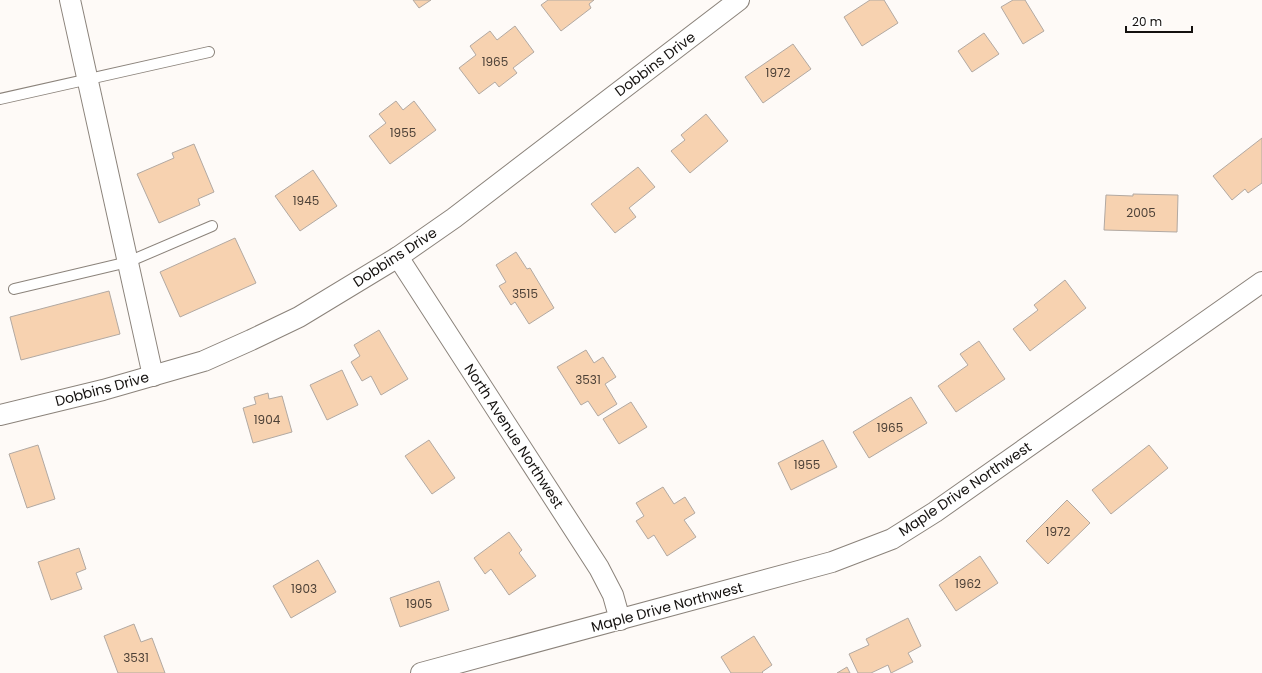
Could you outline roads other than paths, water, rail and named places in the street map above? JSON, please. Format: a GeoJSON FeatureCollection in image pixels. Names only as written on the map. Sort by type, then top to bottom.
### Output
{"type":"FeatureCollection","features":[{"type":"Feature","properties":{"kind":"street"},"geometry":{"type":"LineString","coordinates":[[70,0],[86,80],[128,262],[152,376]]}},
{"type":"Feature","properties":{"kind":"street","name":"Dobbins Drive"},"geometry":{"type":"LineString","coordinates":[[1,411],[103,390],[204,361],[299,317],[398,257],[460,213],[739,0]]}},
{"type":"Feature","properties":{"kind":"street","name":"North Avenue Northwest"},"geometry":{"type":"LineString","coordinates":[[398,257],[599,568],[613,595],[620,620]]}},
{"type":"Feature","properties":{"kind":"street","name":"Maple Drive Northwest"},"geometry":{"type":"LineString","coordinates":[[422,673],[832,562],[892,539],[934,512],[1262,282]]}},
{"type":"Feature","properties":{"kind":"lane"},"geometry":{"type":"LineString","coordinates":[[0,99],[209,52]]}},
{"type":"Feature","properties":{"kind":"lane"},"geometry":{"type":"LineString","coordinates":[[14,288],[128,262],[212,226]]}}]}
